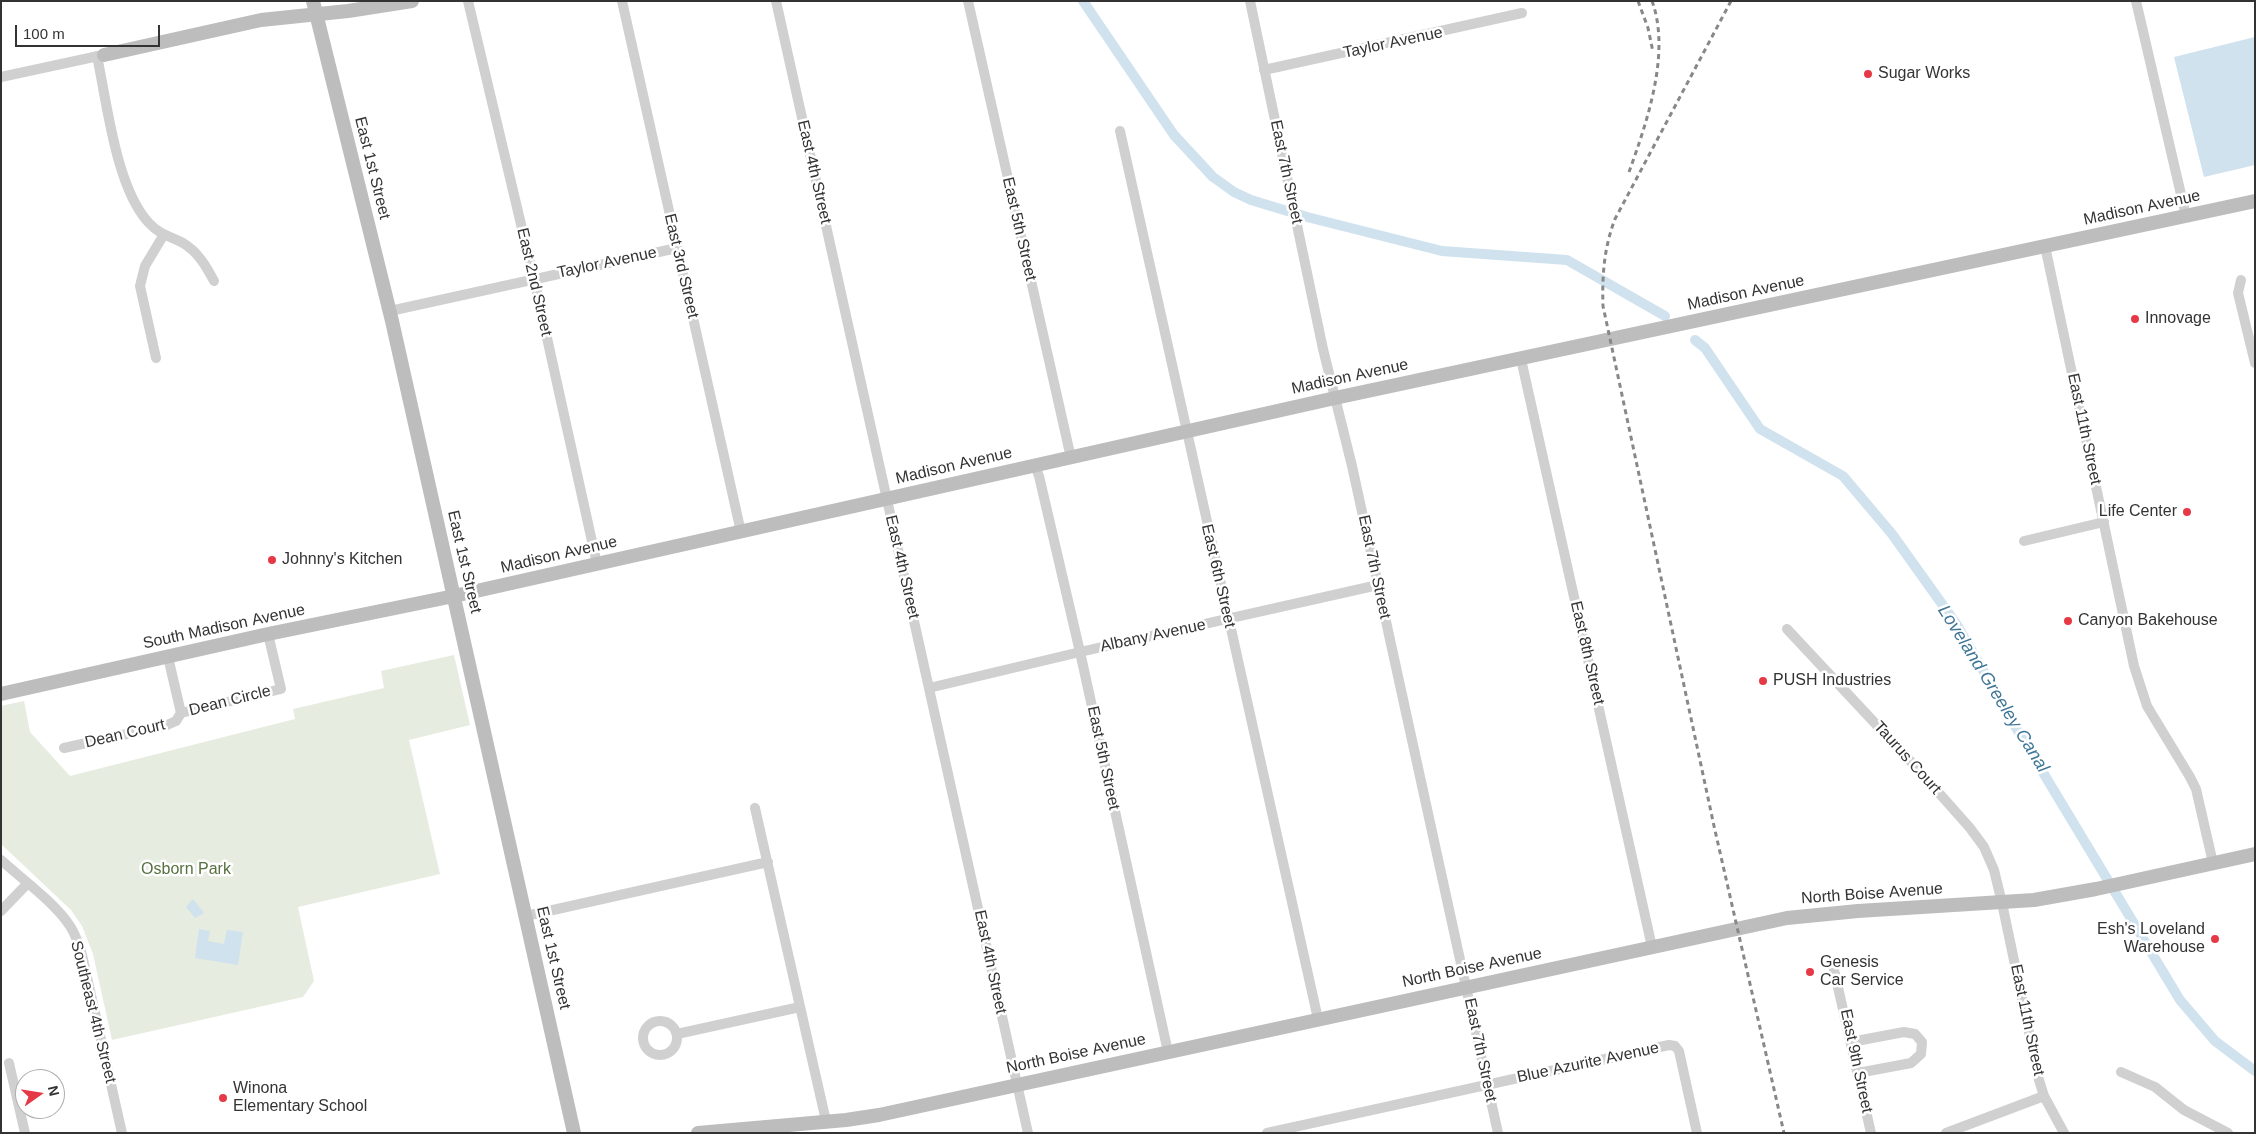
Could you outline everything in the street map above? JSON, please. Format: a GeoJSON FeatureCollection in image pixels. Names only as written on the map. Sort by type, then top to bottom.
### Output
{"type":"FeatureCollection","features":[{"type":"Feature","properties":{"kind":"main road"},"geometry":{"type":"LineString","coordinates":[[101,56],[315,8],[412,1]]}},
{"type":"Feature","properties":{"kind":"main road","name":"East 1st Street"},"geometry":{"type":"LineString","coordinates":[[315,8],[390,312],[574,1133]]}},
{"type":"Feature","properties":{"kind":"main road","name":"Madison Avenue"},"geometry":{"type":"LineString","coordinates":[[454,596],[1335,398],[2255,201]]}},
{"type":"Feature","properties":{"kind":"main road","name":"South Madison Avenue"},"geometry":{"type":"LineString","coordinates":[[1,694],[268,634],[454,596]]}},
{"type":"Feature","properties":{"kind":"main road","name":"North Boise Avenue"},"geometry":{"type":"LineString","coordinates":[[698,1133],[880,1115],[1795,917],[1858,911],[2002,903],[2096,889],[2255,854]]}},
{"type":"Feature","properties":{"kind":"street","name":"East 2nd Street"},"geometry":{"type":"LineString","coordinates":[[468,1],[534,279],[597,564]]}},
{"type":"Feature","properties":{"kind":"street","name":"East 3rd Street"},"geometry":{"type":"LineString","coordinates":[[622,1],[741,532]]}},
{"type":"Feature","properties":{"kind":"street","name":"East 4th Street"},"geometry":{"type":"LineString","coordinates":[[776,1],[1028,1133]]}},
{"type":"Feature","properties":{"kind":"street","name":"East 5th Street"},"geometry":{"type":"LineString","coordinates":[[968,1],[1071,458]]}},
{"type":"Feature","properties":{"kind":"street","name":"East 7th Street"},"geometry":{"type":"LineString","coordinates":[[1250,1],[1335,398],[1352,466],[1498,1133]]}},
{"type":"Feature","properties":{"kind":"street"},"geometry":{"type":"LineString","coordinates":[[2136,1],[2186,216]]}},
{"type":"Feature","properties":{"kind":"street","name":"Taylor Avenue"},"geometry":{"type":"LineString","coordinates":[[1264,70],[1522,14]]}},
{"type":"Feature","properties":{"kind":"street"},"geometry":{"type":"LineString","coordinates":[[1,77],[101,56],[117,149],[128,189],[141,214],[163,236],[183,244],[194,252],[205,264],[214,281]]}},
{"type":"Feature","properties":{"kind":"street","name":"East 6th Street"},"geometry":{"type":"LineString","coordinates":[[1120,131],[1318,1019]]}},
{"type":"Feature","properties":{"kind":"street"},"geometry":{"type":"LineString","coordinates":[[156,358],[141,294],[141,281],[150,255],[163,236]]}},
{"type":"Feature","properties":{"kind":"street","name":"East 11th Street"},"geometry":{"type":"LineString","coordinates":[[2045,246],[2143,697],[2196,789],[2213,863]]}},
{"type":"Feature","properties":{"kind":"street","name":"Taylor Avenue"},"geometry":{"type":"LineString","coordinates":[[390,312],[677,248]]}},
{"type":"Feature","properties":{"kind":"street"},"geometry":{"type":"LineString","coordinates":[[2241,280],[2238,293],[2255,363]]}},
{"type":"Feature","properties":{"kind":"street","name":"East 8th Street"},"geometry":{"type":"LineString","coordinates":[[1521,359],[1652,947]]}},
{"type":"Feature","properties":{"kind":"street","name":"East 5th Street"},"geometry":{"type":"LineString","coordinates":[[1035,466],[1039,476],[1080,652],[1168,1052]]}},
{"type":"Feature","properties":{"kind":"street"},"geometry":{"type":"LineString","coordinates":[[2024,541],[2104,522]]}},
{"type":"Feature","properties":{"kind":"street","name":"Albany Avenue"},"geometry":{"type":"LineString","coordinates":[[929,688],[1378,585]]}},
{"type":"Feature","properties":{"kind":"street","name":"Taurus Court"},"geometry":{"type":"LineString","coordinates":[[1787,629],[1910,760],[1970,828],[1984,847],[1994,870],[2002,903]]}},
{"type":"Feature","properties":{"kind":"street","name":"Dean Circle"},"geometry":{"type":"LineString","coordinates":[[168,657],[181,713],[281,689],[268,634]]}},
{"type":"Feature","properties":{"kind":"street","name":"Dean Court"},"geometry":{"type":"LineString","coordinates":[[64,748],[167,725],[176,721],[181,713]]}},
{"type":"Feature","properties":{"kind":"street"},"geometry":{"type":"LineString","coordinates":[[756,808],[826,1121]]}},
{"type":"Feature","properties":{"kind":"street","name":"Southeast 4th Street"},"geometry":{"type":"LineString","coordinates":[[1,860],[64,919],[75,935],[82,955],[122,1133]]}},
{"type":"Feature","properties":{"kind":"street"},"geometry":{"type":"LineString","coordinates":[[526,916],[768,862]]}},
{"type":"Feature","properties":{"kind":"street"},"geometry":{"type":"LineString","coordinates":[[1,911],[27,884]]}},
{"type":"Feature","properties":{"kind":"street","name":"East 11th Street"},"geometry":{"type":"LineString","coordinates":[[2002,903],[2039,1080],[2044,1096],[2064,1133]]}},
{"type":"Feature","properties":{"kind":"street","name":"East 9th Street"},"geometry":{"type":"LineString","coordinates":[[1832,961],[1871,1133]]}},
{"type":"Feature","properties":{"kind":"street"},"geometry":{"type":"LineString","coordinates":[[677,1034],[800,1007]]}},
{"type":"Feature","properties":{"kind":"street"},"geometry":{"type":"LineString","coordinates":[[1851,1042],[1904,1032],[1915,1034],[1922,1042],[1921,1054],[1911,1063],[1858,1073]]}},
{"type":"Feature","properties":{"kind":"street","name":"Blue Azurite Avenue"},"geometry":{"type":"LineString","coordinates":[[1267,1133],[1663,1046],[1675,1046],[1679,1051],[1697,1133]]}},
{"type":"Feature","properties":{"kind":"street"},"geometry":{"type":"LineString","coordinates":[[9,1063],[25,1133]]}},
{"type":"Feature","properties":{"kind":"street"},"geometry":{"type":"LineString","coordinates":[[2121,1072],[2155,1086],[2184,1110],[2228,1133]]}},
{"type":"Feature","properties":{"kind":"street"},"geometry":{"type":"LineString","coordinates":[[1946,1133],[2044,1096]]}},
{"type":"Feature","properties":{"kind":"green space","name":"Osborn Park"},"geometry":{"type":"Polygon","coordinates":[[[454,655],[470,725],[409,740],[440,874],[298,907],[314,981],[303,997],[112,1040],[93,954],[82,926],[71,910],[1,844],[1,706],[24,701],[30,732],[70,776],[295,719],[293,709],[384,688],[381,671],[454,655]]]}},
{"type":"Feature","properties":{"kind":"water"},"geometry":{"type":"Polygon","coordinates":[[[2255,37],[2255,165],[2204,177],[2174,57],[2255,37]]]}},
{"type":"Feature","properties":{"kind":"water"},"geometry":{"type":"Polygon","coordinates":[[[193,899],[204,913],[195,918],[186,907],[193,899]]]}},
{"type":"Feature","properties":{"kind":"water"},"geometry":{"type":"Polygon","coordinates":[[[199,929],[210,931],[208,941],[224,944],[227,930],[243,932],[238,965],[195,958],[199,929]]]}},
{"type":"Feature","properties":{"kind":"waterway","name":"Loveland Greeley Canal"},"geometry":{"type":"LineString","coordinates":[[1083,1],[1174,135],[1213,177],[1234,192],[1251,200],[1307,217],[1442,251],[1567,260],[1665,316]]}},
{"type":"Feature","properties":{"kind":"waterway","name":"Loveland Greeley Canal"},"geometry":{"type":"LineString","coordinates":[[1695,340],[1705,348],[1760,429],[1843,476],[1892,534],[1957,625],[2012,721],[2180,1000],[2215,1041],[2255,1071]]}},
{"type":"Feature","properties":{"kind":"railway"},"geometry":{"type":"LineString","coordinates":[[1638,1],[1648,28],[1653,52]]}},
{"type":"Feature","properties":{"kind":"railway"},"geometry":{"type":"LineString","coordinates":[[1629,172],[1649,110],[1658,65],[1657,21],[1652,1]]}},
{"type":"Feature","properties":{"kind":"railway"},"geometry":{"type":"LineString","coordinates":[[1731,1],[1615,219],[1608,240],[1604,262],[1603,306],[1714,826],[1784,1133]]}},
{"type":"Feature","properties":{"kind":"place","name":"Sugar Works"},"geometry":{"type":"Point","coordinates":[1868,74]}},
{"type":"Feature","properties":{"kind":"place","name":"Innovage"},"geometry":{"type":"Point","coordinates":[2135,319]}},
{"type":"Feature","properties":{"kind":"place","name":"Life Center"},"geometry":{"type":"Point","coordinates":[2187,512]}},
{"type":"Feature","properties":{"kind":"place","name":"Johnny's Kitchen"},"geometry":{"type":"Point","coordinates":[272,560]}},
{"type":"Feature","properties":{"kind":"place","name":"Canyon Bakehouse"},"geometry":{"type":"Point","coordinates":[2068,621]}},
{"type":"Feature","properties":{"kind":"place","name":"PUSH Industries"},"geometry":{"type":"Point","coordinates":[1763,681]}},
{"type":"Feature","properties":{"kind":"place","name":"Esh's Loveland Warehouse"},"geometry":{"type":"Point","coordinates":[2215,939]}},
{"type":"Feature","properties":{"kind":"place","name":"Genesis Car Service"},"geometry":{"type":"Point","coordinates":[1810,972]}},
{"type":"Feature","properties":{"kind":"place","name":"Winona Elementary School"},"geometry":{"type":"Point","coordinates":[223,1098]}}]}
